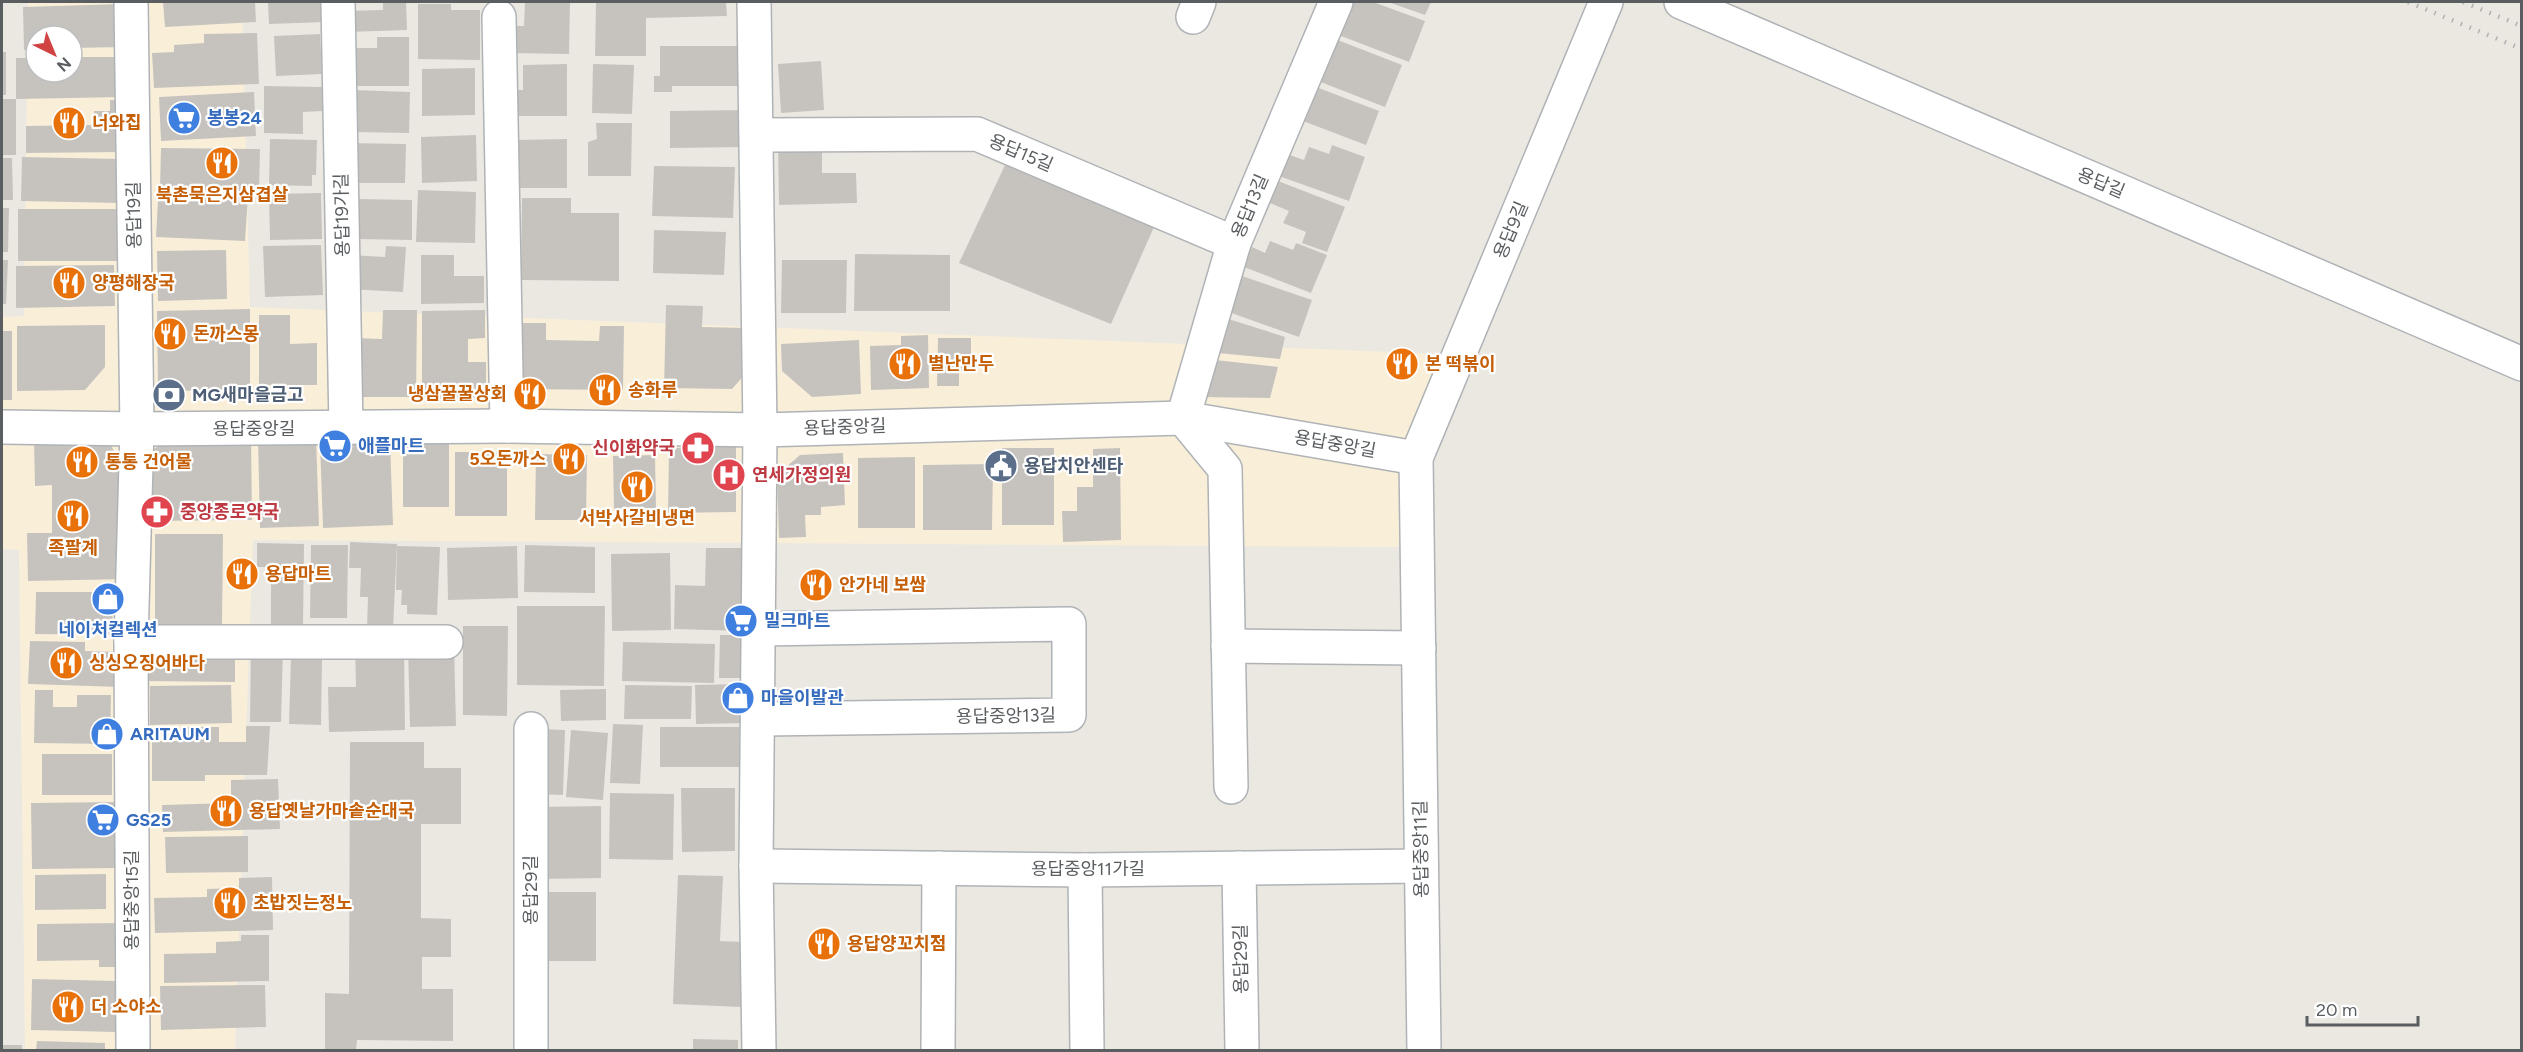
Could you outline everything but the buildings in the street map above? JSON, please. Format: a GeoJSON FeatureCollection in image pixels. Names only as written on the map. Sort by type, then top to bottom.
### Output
{"type":"FeatureCollection","features":[{"type":"Feature","properties":{"kind":"street","name":"용답19길"},"geometry":{"type":"LineString","coordinates":[[131,2],[137,429]]}},
{"type":"Feature","properties":{"kind":"street","name":"용답19가길"},"geometry":{"type":"LineString","coordinates":[[338,2],[346,428]]}},
{"type":"Feature","properties":{"kind":"street"},"geometry":{"type":"LineString","coordinates":[[754,2],[758,135],[760,430],[756,866],[759,1050]]}},
{"type":"Feature","properties":{"kind":"street","name":"용답13길"},"geometry":{"type":"LineString","coordinates":[[1183,418],[1234,243],[1336,2]]}},
{"type":"Feature","properties":{"kind":"street","name":"용답9길"},"geometry":{"type":"LineString","coordinates":[[1416,458],[1606,2]]}},
{"type":"Feature","properties":{"kind":"street","name":"용답길"},"geometry":{"type":"LineString","coordinates":[[1681,2],[2522,364]]}},
{"type":"Feature","properties":{"kind":"street"},"geometry":{"type":"LineString","coordinates":[[499,16],[507,426]]}},
{"type":"Feature","properties":{"kind":"street","name":"용답15길"},"geometry":{"type":"LineString","coordinates":[[758,135],[977,134],[1234,243]]}},
{"type":"Feature","properties":{"kind":"street","name":"용답중앙길"},"geometry":{"type":"LineString","coordinates":[[2,427],[137,429],[507,426],[760,430],[1183,418],[1416,458]]}},
{"type":"Feature","properties":{"kind":"street"},"geometry":{"type":"LineString","coordinates":[[1183,418],[1225,469],[1231,786]]}},
{"type":"Feature","properties":{"kind":"street","name":"용답중앙15길"},"geometry":{"type":"LineString","coordinates":[[133,1050],[131,642],[137,429]]}},
{"type":"Feature","properties":{"kind":"street","name":"용답중앙11길"},"geometry":{"type":"LineString","coordinates":[[1416,458],[1424,1050]]}},
{"type":"Feature","properties":{"kind":"street","name":"용답중앙13길"},"geometry":{"type":"LineString","coordinates":[[758,629],[1069,624],[1069,716],[758,719]]}},
{"type":"Feature","properties":{"kind":"street"},"geometry":{"type":"LineString","coordinates":[[131,642],[446,642]]}},
{"type":"Feature","properties":{"kind":"street"},"geometry":{"type":"LineString","coordinates":[[1228,646],[1419,648]]}},
{"type":"Feature","properties":{"kind":"street","name":"용답29길"},"geometry":{"type":"LineString","coordinates":[[531,729],[531,1050]]}},
{"type":"Feature","properties":{"kind":"street","name":"용답중앙11가길"},"geometry":{"type":"LineString","coordinates":[[756,866],[1085,870],[1421,866]]}},
{"type":"Feature","properties":{"kind":"street"},"geometry":{"type":"LineString","coordinates":[[938,1050],[939,868]]}},
{"type":"Feature","properties":{"kind":"street","name":"용답29길"},"geometry":{"type":"LineString","coordinates":[[1239,868],[1242,1050]]}},
{"type":"Feature","properties":{"kind":"street"},"geometry":{"type":"LineString","coordinates":[[1085,870],[1087,1050]]}},
{"type":"Feature","properties":{"kind":"shaded area"},"geometry":{"type":"Polygon","coordinates":[[[28,2],[242,2],[250,307],[1442,354],[1398,547],[253,540],[235,1050],[25,1050],[19,550],[2,549],[2,317],[24,316],[27,84],[84,84],[84,24],[28,24],[28,2]]]}},
{"type":"Feature","properties":{"kind":"railway"},"geometry":{"type":"LineString","coordinates":[[2408,2],[2522,49]]}},
{"type":"Feature","properties":{"kind":"railway"},"geometry":{"type":"LineString","coordinates":[[2463,2],[2522,26]]}},
{"type":"Feature","properties":{"kind":"place","name":"봉봉24"},"geometry":{"type":"Point","coordinates":[184,118]}},
{"type":"Feature","properties":{"kind":"place","name":"너와집"},"geometry":{"type":"Point","coordinates":[69,123]}},
{"type":"Feature","properties":{"kind":"place","name":"북촌묵은지삼겹살"},"geometry":{"type":"Point","coordinates":[222,163]}},
{"type":"Feature","properties":{"kind":"place","name":"양평해장국"},"geometry":{"type":"Point","coordinates":[69,283]}},
{"type":"Feature","properties":{"kind":"place","name":"돈까스몽"},"geometry":{"type":"Point","coordinates":[170,334]}},
{"type":"Feature","properties":{"kind":"place","name":"별난만두"},"geometry":{"type":"Point","coordinates":[905,364]}},
{"type":"Feature","properties":{"kind":"place","name":"본 떡볶이"},"geometry":{"type":"Point","coordinates":[1402,364]}},
{"type":"Feature","properties":{"kind":"place","name":"송화루"},"geometry":{"type":"Point","coordinates":[605,390]}},
{"type":"Feature","properties":{"kind":"place","name":"냉삼꿀꿀상회"},"geometry":{"type":"Point","coordinates":[530,394]}},
{"type":"Feature","properties":{"kind":"place","name":"MG새마을금고"},"geometry":{"type":"Point","coordinates":[169,395]}},
{"type":"Feature","properties":{"kind":"place","name":"애플마트"},"geometry":{"type":"Point","coordinates":[335,446]}},
{"type":"Feature","properties":{"kind":"place","name":"신이화약국"},"geometry":{"type":"Point","coordinates":[698,448]}},
{"type":"Feature","properties":{"kind":"place","name":"5오돈까스"},"geometry":{"type":"Point","coordinates":[569,459]}},
{"type":"Feature","properties":{"kind":"place","name":"통통 건어물"},"geometry":{"type":"Point","coordinates":[82,462]}},
{"type":"Feature","properties":{"kind":"place","name":"용답치안센타"},"geometry":{"type":"Point","coordinates":[1001,466]}},
{"type":"Feature","properties":{"kind":"place","name":"연세가정의원"},"geometry":{"type":"Point","coordinates":[729,475]}},
{"type":"Feature","properties":{"kind":"place","name":"서박사갈비냉면"},"geometry":{"type":"Point","coordinates":[637,487]}},
{"type":"Feature","properties":{"kind":"place","name":"중앙종로약국"},"geometry":{"type":"Point","coordinates":[157,512]}},
{"type":"Feature","properties":{"kind":"place","name":"족팔계"},"geometry":{"type":"Point","coordinates":[73,516]}},
{"type":"Feature","properties":{"kind":"place","name":"용답마트"},"geometry":{"type":"Point","coordinates":[242,574]}},
{"type":"Feature","properties":{"kind":"place","name":"안가네 보쌈"},"geometry":{"type":"Point","coordinates":[816,585]}},
{"type":"Feature","properties":{"kind":"place","name":"네이처컬렉션"},"geometry":{"type":"Point","coordinates":[108,599]}},
{"type":"Feature","properties":{"kind":"place","name":"밀크마트"},"geometry":{"type":"Point","coordinates":[741,621]}},
{"type":"Feature","properties":{"kind":"place","name":"싱싱오징어바다"},"geometry":{"type":"Point","coordinates":[66,663]}},
{"type":"Feature","properties":{"kind":"place","name":"마을이발관"},"geometry":{"type":"Point","coordinates":[738,698]}},
{"type":"Feature","properties":{"kind":"place","name":"ARITAUM"},"geometry":{"type":"Point","coordinates":[107,734]}},
{"type":"Feature","properties":{"kind":"place","name":"용답옛날가마솥순대국"},"geometry":{"type":"Point","coordinates":[226,811]}},
{"type":"Feature","properties":{"kind":"place","name":"GS25"},"geometry":{"type":"Point","coordinates":[103,820]}},
{"type":"Feature","properties":{"kind":"place","name":"초밥짓는정노"},"geometry":{"type":"Point","coordinates":[230,903]}},
{"type":"Feature","properties":{"kind":"place","name":"용답양꼬치점"},"geometry":{"type":"Point","coordinates":[824,944]}},
{"type":"Feature","properties":{"kind":"place","name":"더 소야소"},"geometry":{"type":"Point","coordinates":[68,1007]}}]}
